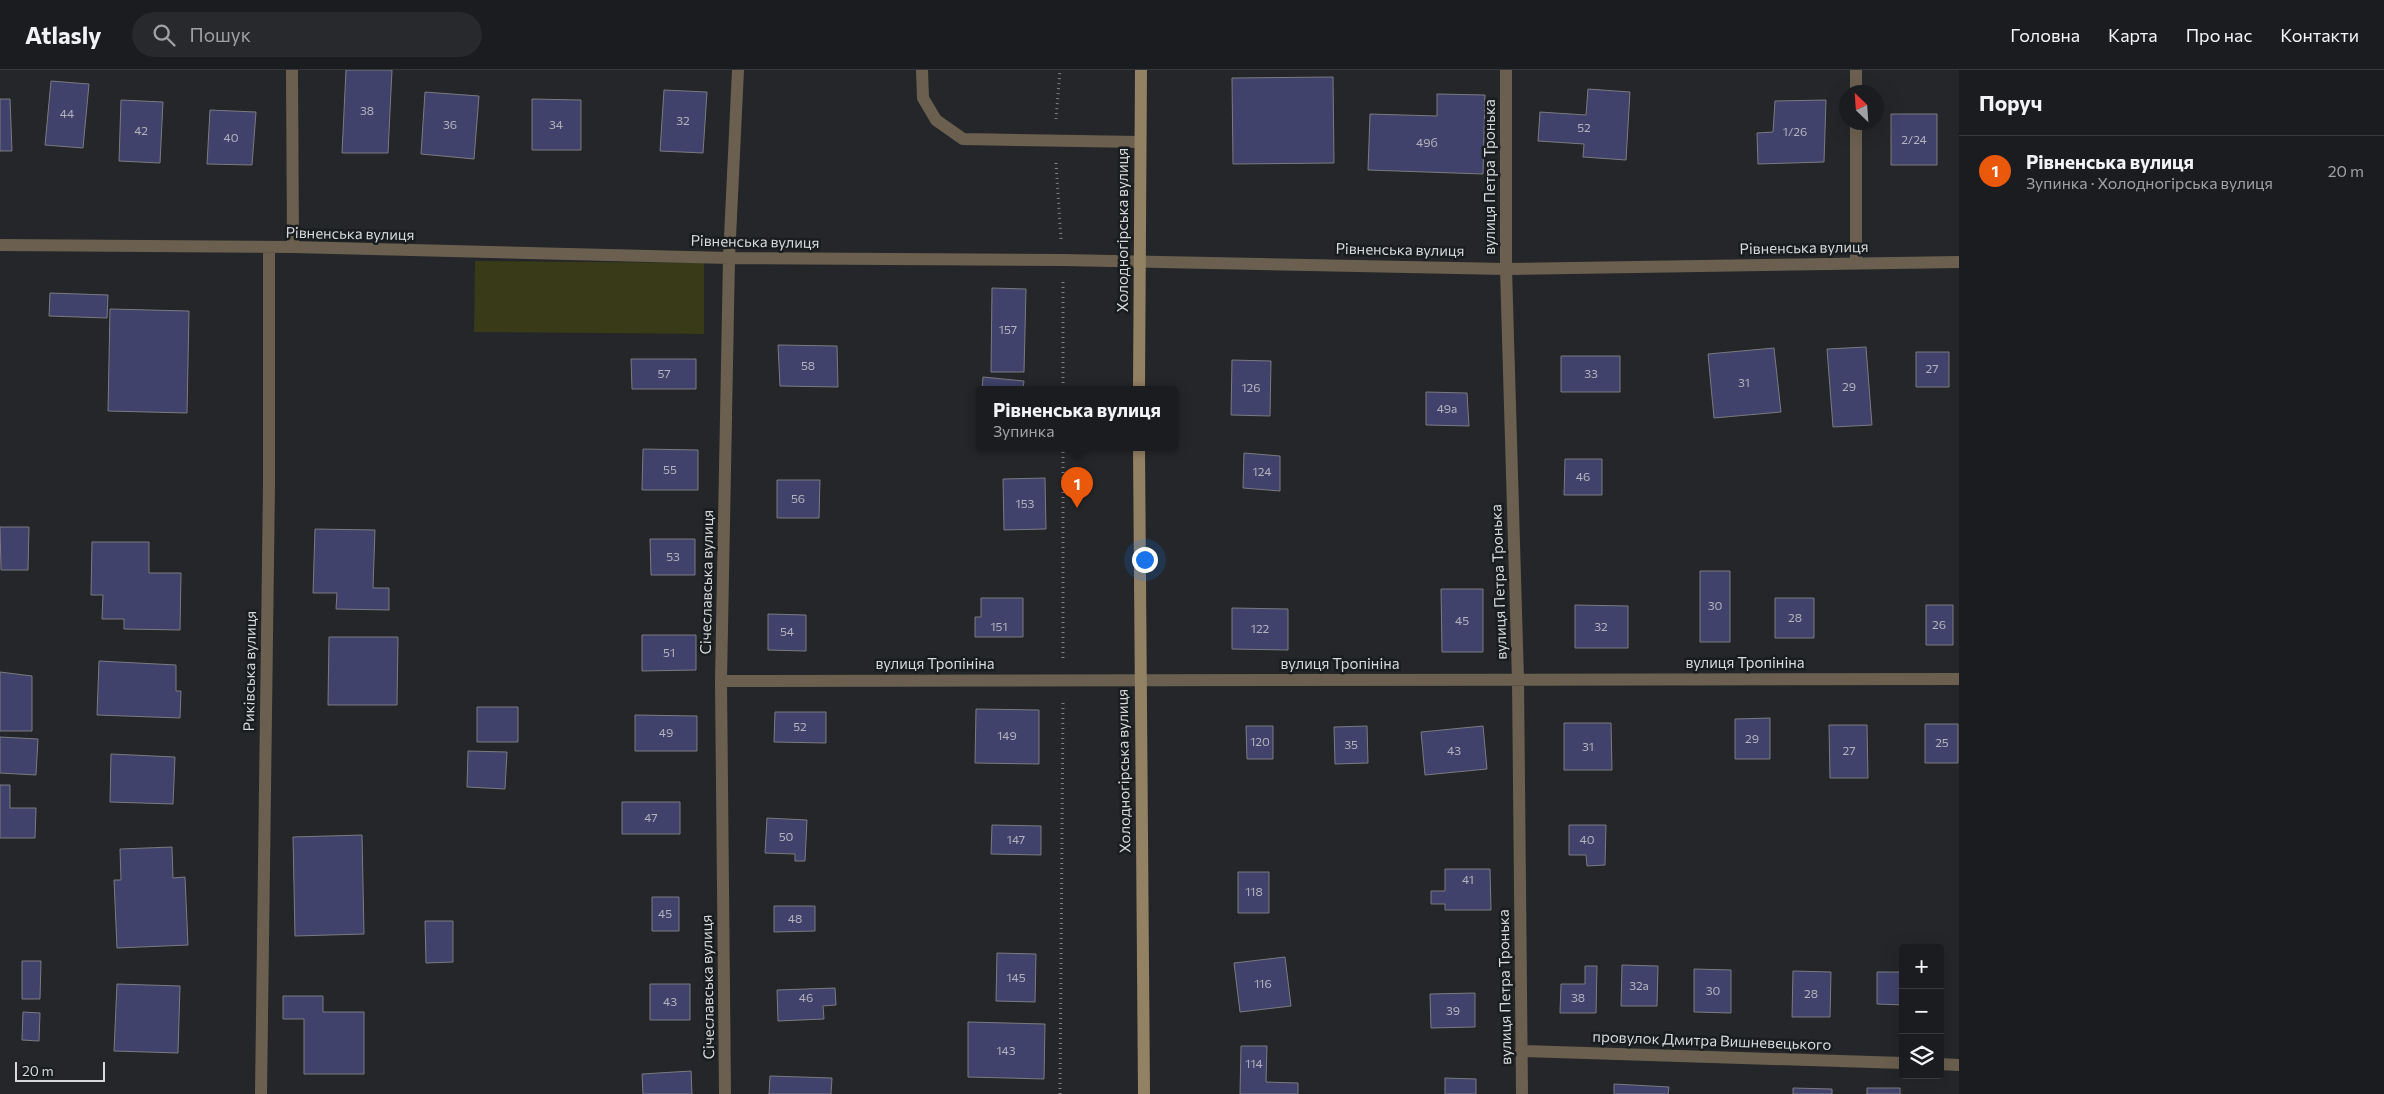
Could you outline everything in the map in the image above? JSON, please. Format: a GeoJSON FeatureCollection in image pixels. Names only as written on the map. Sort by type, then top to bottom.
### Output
{"type":"FeatureCollection","features":[{"type":"Feature","properties":{"kind":"main road","name":"Холодногірська вулиця"},"geometry":{"type":"LineString","coordinates":[[1139,386],[1141,70]]}},
{"type":"Feature","properties":{"kind":"main road","name":"Холодногірська вулиця"},"geometry":{"type":"LineString","coordinates":[[1139,451],[1139,680],[1144,1094]]}},
{"type":"Feature","properties":{"kind":"street"},"geometry":{"type":"LineString","coordinates":[[292,70],[293,247]]}},
{"type":"Feature","properties":{"kind":"street","name":"Січеславська вулиця"},"geometry":{"type":"LineString","coordinates":[[725,1094],[721,681],[729,258],[738,70]]}},
{"type":"Feature","properties":{"kind":"street"},"geometry":{"type":"LineString","coordinates":[[922,70],[923,98],[936,120],[963,139],[1140,142]]}},
{"type":"Feature","properties":{"kind":"street","name":"вулиця Петра Тронька"},"geometry":{"type":"LineString","coordinates":[[1506,70],[1506,269],[1518,680],[1522,1094]]}},
{"type":"Feature","properties":{"kind":"street"},"geometry":{"type":"LineString","coordinates":[[1856,70],[1856,85]]}},
{"type":"Feature","properties":{"kind":"street"},"geometry":{"type":"LineString","coordinates":[[1856,130],[1856,264]]}},
{"type":"Feature","properties":{"kind":"street","name":"Рівненська вулиця"},"geometry":{"type":"LineString","coordinates":[[0,245],[269,249],[293,247],[729,258],[1063,260],[1506,269],[1959,262]]}},
{"type":"Feature","properties":{"kind":"street","name":"Риківська вулиця"},"geometry":{"type":"LineString","coordinates":[[261,1094],[269,484],[269,249]]}},
{"type":"Feature","properties":{"kind":"street","name":"вулиця Тропініна"},"geometry":{"type":"LineString","coordinates":[[721,681],[1959,679]]}},
{"type":"Feature","properties":{"kind":"street","name":"провулок Дмитра Вишневецького"},"geometry":{"type":"LineString","coordinates":[[1521,1051],[1899,1063]]}},
{"type":"Feature","properties":{"kind":"street"},"geometry":{"type":"LineString","coordinates":[[1944,1064],[1959,1065]]}},
{"type":"Feature","properties":{"kind":"path"},"geometry":{"type":"LineString","coordinates":[[1060,70],[1054,140],[1063,260],[1063,386]]}},
{"type":"Feature","properties":{"kind":"path"},"geometry":{"type":"LineString","coordinates":[[1060,1094],[1063,451]]}},
{"type":"Feature","properties":{"kind":"green space"},"geometry":{"type":"Polygon","coordinates":[[[475,261],[704,263],[704,334],[474,332],[475,261]]]}},
{"type":"Feature","properties":{"kind":"building"},"geometry":{"type":"Polygon","coordinates":[[[346,70],[392,70],[388,153],[342,153],[346,70]]]}},
{"type":"Feature","properties":{"kind":"building"},"geometry":{"type":"Polygon","coordinates":[[[1333,77],[1334,163],[1233,164],[1232,78],[1333,77]]]}},
{"type":"Feature","properties":{"kind":"building"},"geometry":{"type":"Polygon","coordinates":[[[51,81],[89,84],[83,148],[45,145],[51,81]]]}},
{"type":"Feature","properties":{"kind":"building"},"geometry":{"type":"Polygon","coordinates":[[[1588,89],[1630,92],[1626,160],[1583,157],[1584,144],[1538,141],[1540,112],[1586,115],[1588,89]]]}},
{"type":"Feature","properties":{"kind":"building"},"geometry":{"type":"Polygon","coordinates":[[[664,90],[707,92],[703,153],[660,151],[664,90]]]}},
{"type":"Feature","properties":{"kind":"building"},"geometry":{"type":"Polygon","coordinates":[[[425,92],[479,96],[474,159],[421,154],[425,92]]]}},
{"type":"Feature","properties":{"kind":"building"},"geometry":{"type":"Polygon","coordinates":[[[1437,94],[1485,95],[1483,174],[1368,170],[1370,114],[1437,116],[1437,94]]]}},
{"type":"Feature","properties":{"kind":"building"},"geometry":{"type":"Polygon","coordinates":[[[0,99],[10,99],[12,151],[0,151],[0,99]]]}},
{"type":"Feature","properties":{"kind":"building"},"geometry":{"type":"Polygon","coordinates":[[[532,99],[581,100],[581,150],[532,150],[532,99]]]}},
{"type":"Feature","properties":{"kind":"building"},"geometry":{"type":"Polygon","coordinates":[[[121,100],[163,102],[160,163],[119,161],[121,100]]]}},
{"type":"Feature","properties":{"kind":"building"},"geometry":{"type":"Polygon","coordinates":[[[1826,100],[1824,162],[1758,164],[1757,133],[1773,132],[1775,101],[1826,100]]]}},
{"type":"Feature","properties":{"kind":"building"},"geometry":{"type":"Polygon","coordinates":[[[210,110],[256,112],[252,165],[207,164],[210,110]]]}},
{"type":"Feature","properties":{"kind":"building"},"geometry":{"type":"Polygon","coordinates":[[[1891,114],[1937,114],[1937,165],[1891,165],[1891,114]]]}},
{"type":"Feature","properties":{"kind":"building"},"geometry":{"type":"Polygon","coordinates":[[[992,288],[1026,289],[1024,372],[991,372],[992,288]]]}},
{"type":"Feature","properties":{"kind":"building"},"geometry":{"type":"Polygon","coordinates":[[[50,293],[108,295],[107,318],[49,316],[50,293]]]}},
{"type":"Feature","properties":{"kind":"building"},"geometry":{"type":"Polygon","coordinates":[[[110,309],[189,311],[187,413],[108,411],[110,309]]]}},
{"type":"Feature","properties":{"kind":"building"},"geometry":{"type":"Polygon","coordinates":[[[778,345],[837,346],[838,387],[780,386],[778,345]]]}},
{"type":"Feature","properties":{"kind":"building"},"geometry":{"type":"Polygon","coordinates":[[[1866,347],[1872,425],[1833,427],[1827,349],[1866,347]]]}},
{"type":"Feature","properties":{"kind":"building"},"geometry":{"type":"Polygon","coordinates":[[[1774,348],[1781,412],[1714,418],[1708,354],[1774,348]]]}},
{"type":"Feature","properties":{"kind":"building"},"geometry":{"type":"Polygon","coordinates":[[[1916,352],[1949,352],[1949,387],[1916,387],[1916,352]]]}},
{"type":"Feature","properties":{"kind":"building"},"geometry":{"type":"Polygon","coordinates":[[[1561,356],[1620,356],[1620,392],[1561,392],[1561,356]]]}},
{"type":"Feature","properties":{"kind":"building"},"geometry":{"type":"Polygon","coordinates":[[[631,359],[696,359],[696,389],[632,389],[631,359]]]}},
{"type":"Feature","properties":{"kind":"building"},"geometry":{"type":"Polygon","coordinates":[[[1232,360],[1271,361],[1270,416],[1231,415],[1232,360]]]}},
{"type":"Feature","properties":{"kind":"building"},"geometry":{"type":"Polygon","coordinates":[[[983,377],[1024,381],[1023,386],[982,386],[983,377]]]}},
{"type":"Feature","properties":{"kind":"building"},"geometry":{"type":"Polygon","coordinates":[[[1426,392],[1467,393],[1469,426],[1426,425],[1426,392]]]}},
{"type":"Feature","properties":{"kind":"building"},"geometry":{"type":"Polygon","coordinates":[[[643,449],[698,450],[698,490],[642,490],[643,449]]]}},
{"type":"Feature","properties":{"kind":"building"},"geometry":{"type":"Polygon","coordinates":[[[1244,453],[1280,456],[1280,491],[1243,488],[1244,453]]]}},
{"type":"Feature","properties":{"kind":"building"},"geometry":{"type":"Polygon","coordinates":[[[1565,459],[1602,459],[1602,495],[1564,495],[1565,459]]]}},
{"type":"Feature","properties":{"kind":"building"},"geometry":{"type":"Polygon","coordinates":[[[1045,478],[1046,529],[1004,530],[1003,479],[1045,478]]]}},
{"type":"Feature","properties":{"kind":"building"},"geometry":{"type":"Polygon","coordinates":[[[777,480],[820,480],[819,518],[777,518],[777,480]]]}},
{"type":"Feature","properties":{"kind":"building"},"geometry":{"type":"Polygon","coordinates":[[[0,527],[29,527],[28,570],[1,570],[0,527]]]}},
{"type":"Feature","properties":{"kind":"building"},"geometry":{"type":"Polygon","coordinates":[[[315,529],[375,530],[373,588],[389,588],[389,610],[336,609],[337,593],[313,593],[315,529]]]}},
{"type":"Feature","properties":{"kind":"building"},"geometry":{"type":"Polygon","coordinates":[[[650,539],[695,539],[695,575],[651,575],[650,539]]]}},
{"type":"Feature","properties":{"kind":"building"},"geometry":{"type":"Polygon","coordinates":[[[92,542],[149,542],[149,573],[181,573],[180,630],[124,629],[124,619],[102,619],[103,595],[91,595],[92,542]]]}},
{"type":"Feature","properties":{"kind":"building"},"geometry":{"type":"Polygon","coordinates":[[[1700,571],[1730,571],[1730,642],[1700,642],[1700,571]]]}},
{"type":"Feature","properties":{"kind":"building"},"geometry":{"type":"Polygon","coordinates":[[[1441,589],[1483,589],[1483,652],[1442,652],[1441,589]]]}},
{"type":"Feature","properties":{"kind":"building"},"geometry":{"type":"Polygon","coordinates":[[[981,598],[1023,598],[1023,637],[975,637],[975,617],[981,617],[981,598]]]}},
{"type":"Feature","properties":{"kind":"building"},"geometry":{"type":"Polygon","coordinates":[[[1775,598],[1814,598],[1814,638],[1775,638],[1775,598]]]}},
{"type":"Feature","properties":{"kind":"building"},"geometry":{"type":"Polygon","coordinates":[[[1575,605],[1628,606],[1628,648],[1575,648],[1575,605]]]}},
{"type":"Feature","properties":{"kind":"building"},"geometry":{"type":"Polygon","coordinates":[[[1926,605],[1953,605],[1953,645],[1926,645],[1926,605]]]}},
{"type":"Feature","properties":{"kind":"building"},"geometry":{"type":"Polygon","coordinates":[[[1232,608],[1288,609],[1288,650],[1232,649],[1232,608]]]}},
{"type":"Feature","properties":{"kind":"building"},"geometry":{"type":"Polygon","coordinates":[[[768,614],[806,615],[806,651],[768,650],[768,614]]]}},
{"type":"Feature","properties":{"kind":"building"},"geometry":{"type":"Polygon","coordinates":[[[642,635],[696,635],[696,670],[642,671],[642,635]]]}},
{"type":"Feature","properties":{"kind":"building"},"geometry":{"type":"Polygon","coordinates":[[[329,637],[398,637],[397,705],[328,705],[329,637]]]}},
{"type":"Feature","properties":{"kind":"building"},"geometry":{"type":"Polygon","coordinates":[[[99,661],[176,665],[176,691],[181,691],[180,718],[97,715],[99,661]]]}},
{"type":"Feature","properties":{"kind":"building"},"geometry":{"type":"Polygon","coordinates":[[[0,672],[32,676],[32,731],[0,731],[0,672]]]}},
{"type":"Feature","properties":{"kind":"building"},"geometry":{"type":"Polygon","coordinates":[[[477,707],[518,707],[518,742],[477,742],[477,707]]]}},
{"type":"Feature","properties":{"kind":"building"},"geometry":{"type":"Polygon","coordinates":[[[976,709],[1039,710],[1039,764],[975,763],[976,709]]]}},
{"type":"Feature","properties":{"kind":"building"},"geometry":{"type":"Polygon","coordinates":[[[775,712],[826,712],[826,743],[774,742],[775,712]]]}},
{"type":"Feature","properties":{"kind":"building"},"geometry":{"type":"Polygon","coordinates":[[[635,715],[697,716],[697,751],[635,751],[635,715]]]}},
{"type":"Feature","properties":{"kind":"building"},"geometry":{"type":"Polygon","coordinates":[[[1770,718],[1770,759],[1735,759],[1735,719],[1770,718]]]}},
{"type":"Feature","properties":{"kind":"building"},"geometry":{"type":"Polygon","coordinates":[[[1564,723],[1611,723],[1612,770],[1564,770],[1564,723]]]}},
{"type":"Feature","properties":{"kind":"building"},"geometry":{"type":"Polygon","coordinates":[[[1925,724],[1958,724],[1958,763],[1925,763],[1925,724]]]}},
{"type":"Feature","properties":{"kind":"building"},"geometry":{"type":"Polygon","coordinates":[[[1829,725],[1867,725],[1868,778],[1830,778],[1829,725]]]}},
{"type":"Feature","properties":{"kind":"building"},"geometry":{"type":"Polygon","coordinates":[[[1246,726],[1273,726],[1273,759],[1247,759],[1246,726]]]}},
{"type":"Feature","properties":{"kind":"building"},"geometry":{"type":"Polygon","coordinates":[[[1367,726],[1368,763],[1335,764],[1334,727],[1367,726]]]}},
{"type":"Feature","properties":{"kind":"building"},"geometry":{"type":"Polygon","coordinates":[[[1483,726],[1487,769],[1425,775],[1421,732],[1483,726]]]}},
{"type":"Feature","properties":{"kind":"building"},"geometry":{"type":"Polygon","coordinates":[[[0,737],[38,739],[36,775],[0,773],[0,737]]]}},
{"type":"Feature","properties":{"kind":"building"},"geometry":{"type":"Polygon","coordinates":[[[468,751],[507,752],[505,789],[467,787],[468,751]]]}},
{"type":"Feature","properties":{"kind":"building"},"geometry":{"type":"Polygon","coordinates":[[[111,754],[175,757],[173,804],[110,802],[111,754]]]}},
{"type":"Feature","properties":{"kind":"building"},"geometry":{"type":"Polygon","coordinates":[[[0,785],[10,785],[10,808],[36,808],[35,838],[0,838],[0,785]]]}},
{"type":"Feature","properties":{"kind":"building"},"geometry":{"type":"Polygon","coordinates":[[[622,802],[680,802],[680,834],[622,834],[622,802]]]}},
{"type":"Feature","properties":{"kind":"building"},"geometry":{"type":"Polygon","coordinates":[[[767,818],[807,820],[805,861],[795,861],[795,854],[765,853],[767,818]]]}},
{"type":"Feature","properties":{"kind":"building"},"geometry":{"type":"Polygon","coordinates":[[[992,825],[1041,826],[1041,855],[991,854],[992,825]]]}},
{"type":"Feature","properties":{"kind":"building"},"geometry":{"type":"Polygon","coordinates":[[[1569,825],[1606,825],[1605,865],[1587,866],[1586,855],[1569,855],[1569,825]]]}},
{"type":"Feature","properties":{"kind":"building"},"geometry":{"type":"Polygon","coordinates":[[[362,835],[364,934],[295,936],[293,837],[362,835]]]}},
{"type":"Feature","properties":{"kind":"building"},"geometry":{"type":"Polygon","coordinates":[[[172,847],[173,878],[185,877],[188,945],[117,948],[114,880],[121,880],[120,849],[172,847]]]}},
{"type":"Feature","properties":{"kind":"building"},"geometry":{"type":"Polygon","coordinates":[[[1445,869],[1490,869],[1491,910],[1445,910],[1445,904],[1431,904],[1431,891],[1445,891],[1445,869]]]}},
{"type":"Feature","properties":{"kind":"building"},"geometry":{"type":"Polygon","coordinates":[[[1238,872],[1269,872],[1269,913],[1238,913],[1238,872]]]}},
{"type":"Feature","properties":{"kind":"building"},"geometry":{"type":"Polygon","coordinates":[[[652,897],[679,897],[679,931],[652,931],[652,897]]]}},
{"type":"Feature","properties":{"kind":"building"},"geometry":{"type":"Polygon","coordinates":[[[774,906],[815,906],[815,931],[774,932],[774,906]]]}},
{"type":"Feature","properties":{"kind":"building"},"geometry":{"type":"Polygon","coordinates":[[[425,921],[453,921],[453,962],[426,963],[425,921]]]}},
{"type":"Feature","properties":{"kind":"building"},"geometry":{"type":"Polygon","coordinates":[[[997,953],[1036,954],[1035,1002],[996,1001],[997,953]]]}},
{"type":"Feature","properties":{"kind":"building"},"geometry":{"type":"Polygon","coordinates":[[[1285,957],[1291,1006],[1240,1012],[1234,963],[1285,957]]]}},
{"type":"Feature","properties":{"kind":"building"},"geometry":{"type":"Polygon","coordinates":[[[22,961],[41,961],[40,999],[22,999],[22,961]]]}},
{"type":"Feature","properties":{"kind":"building"},"geometry":{"type":"Polygon","coordinates":[[[1622,965],[1658,966],[1657,1006],[1621,1006],[1622,965]]]}},
{"type":"Feature","properties":{"kind":"building"},"geometry":{"type":"Polygon","coordinates":[[[1585,966],[1597,966],[1596,1013],[1560,1013],[1561,984],[1585,984],[1585,966]]]}},
{"type":"Feature","properties":{"kind":"building"},"geometry":{"type":"Polygon","coordinates":[[[1694,969],[1731,970],[1731,1013],[1694,1012],[1694,969]]]}},
{"type":"Feature","properties":{"kind":"building"},"geometry":{"type":"Polygon","coordinates":[[[1793,971],[1831,972],[1830,1017],[1792,1017],[1793,971]]]}},
{"type":"Feature","properties":{"kind":"building"},"geometry":{"type":"Polygon","coordinates":[[[1877,972],[1899,972],[1899,1005],[1877,1004],[1877,972]]]}},
{"type":"Feature","properties":{"kind":"building"},"geometry":{"type":"Polygon","coordinates":[[[117,984],[180,986],[178,1053],[114,1051],[117,984]]]}},
{"type":"Feature","properties":{"kind":"building"},"geometry":{"type":"Polygon","coordinates":[[[650,984],[690,984],[690,1020],[650,1020],[650,984]]]}},
{"type":"Feature","properties":{"kind":"building"},"geometry":{"type":"Polygon","coordinates":[[[835,988],[836,1005],[823,1006],[824,1019],[778,1021],[777,990],[835,988]]]}},
{"type":"Feature","properties":{"kind":"building"},"geometry":{"type":"Polygon","coordinates":[[[1475,993],[1475,1027],[1431,1028],[1430,994],[1475,993]]]}},
{"type":"Feature","properties":{"kind":"building"},"geometry":{"type":"Polygon","coordinates":[[[283,996],[323,996],[323,1012],[364,1012],[364,1074],[304,1074],[304,1019],[283,1019],[283,996]]]}},
{"type":"Feature","properties":{"kind":"building"},"geometry":{"type":"Polygon","coordinates":[[[23,1012],[40,1013],[39,1041],[22,1040],[23,1012]]]}},
{"type":"Feature","properties":{"kind":"building"},"geometry":{"type":"Polygon","coordinates":[[[968,1022],[1045,1024],[1044,1079],[968,1077],[968,1022]]]}},
{"type":"Feature","properties":{"kind":"building"},"geometry":{"type":"Polygon","coordinates":[[[1241,1046],[1267,1046],[1266,1082],[1298,1083],[1298,1094],[1240,1094],[1241,1046]]]}},
{"type":"Feature","properties":{"kind":"building"},"geometry":{"type":"Polygon","coordinates":[[[691,1071],[692,1094],[643,1094],[642,1074],[691,1071]]]}},
{"type":"Feature","properties":{"kind":"building"},"geometry":{"type":"Polygon","coordinates":[[[770,1076],[832,1078],[831,1094],[769,1094],[770,1076]]]}},
{"type":"Feature","properties":{"kind":"building"},"geometry":{"type":"Polygon","coordinates":[[[1445,1078],[1476,1079],[1476,1094],[1445,1094],[1445,1078]]]}},
{"type":"Feature","properties":{"kind":"building"},"geometry":{"type":"Polygon","coordinates":[[[1614,1084],[1669,1087],[1668,1094],[1614,1094],[1614,1084]]]}},
{"type":"Feature","properties":{"kind":"building"},"geometry":{"type":"Polygon","coordinates":[[[1793,1088],[1832,1089],[1832,1094],[1793,1094],[1793,1088]]]}},
{"type":"Feature","properties":{"kind":"building"},"geometry":{"type":"Polygon","coordinates":[[[1867,1088],[1900,1088],[1900,1094],[1867,1094],[1867,1088]]]}},
{"type":"Feature","properties":{"kind":"place","name":"Рівненська вулиця"},"geometry":{"type":"Point","coordinates":[1077,508]}}]}
